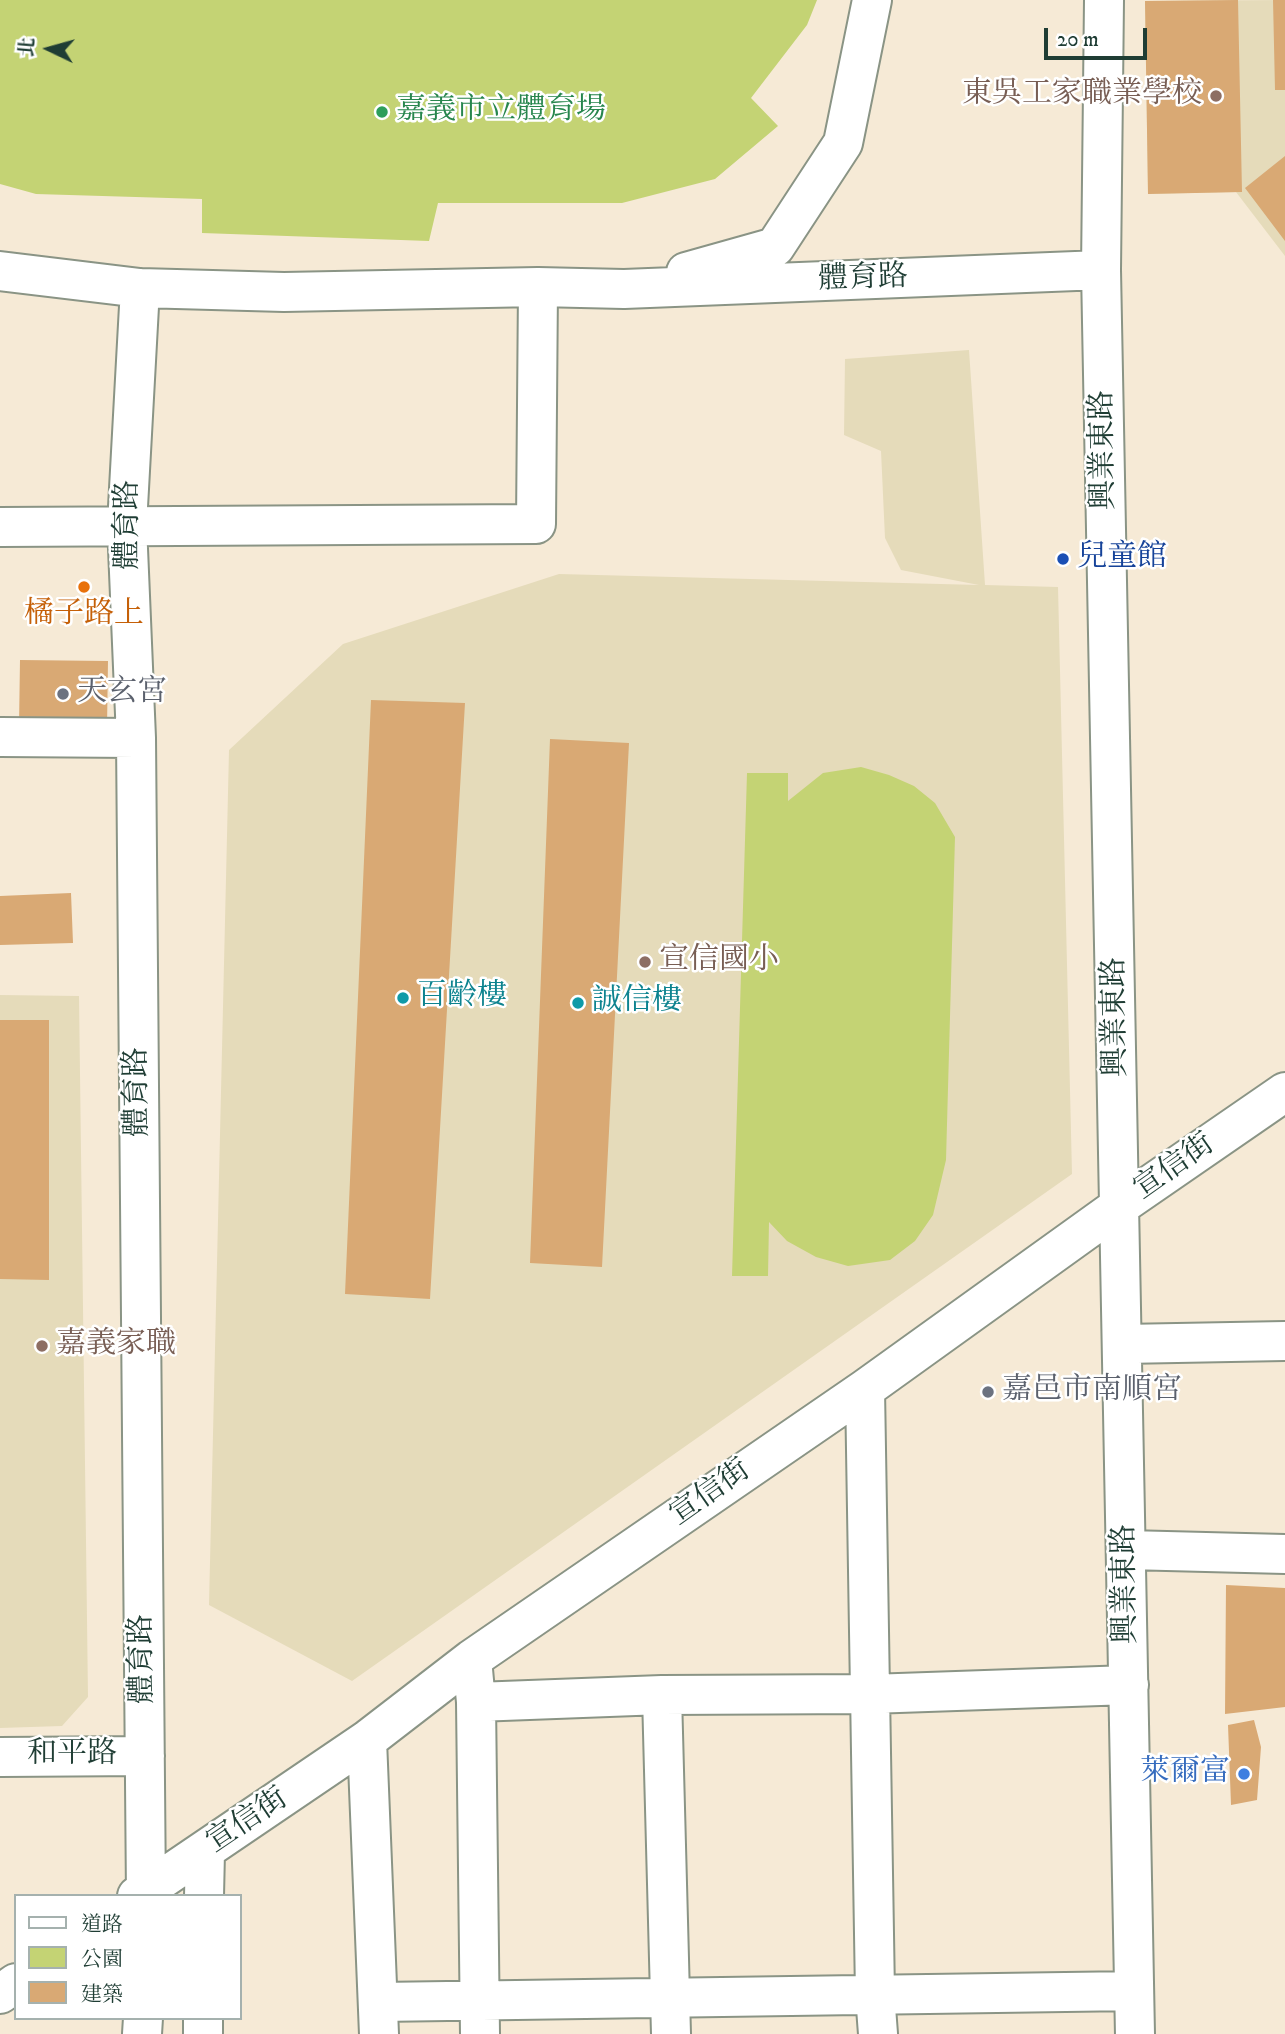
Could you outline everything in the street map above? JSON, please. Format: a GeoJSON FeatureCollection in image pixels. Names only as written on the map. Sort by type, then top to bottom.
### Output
{"type":"FeatureCollection","features":[{"type":"Feature","properties":{"kind":"street","name":"體育路"},"geometry":{"type":"LineString","coordinates":[[624,289],[775,247],[843,143],[872,0]]}},
{"type":"Feature","properties":{"kind":"street","name":"興業東路"},"geometry":{"type":"LineString","coordinates":[[1104,0],[1101,270],[1135,2034]]}},
{"type":"Feature","properties":{"kind":"street","name":"體育路"},"geometry":{"type":"LineString","coordinates":[[0,271],[139,288],[284,292],[624,289],[1101,270]]}},
{"type":"Feature","properties":{"kind":"street","name":"體育路"},"geometry":{"type":"LineString","coordinates":[[139,288],[127,525],[136,738],[145,1756],[143,1893]]}},
{"type":"Feature","properties":{"kind":"street"},"geometry":{"type":"LineString","coordinates":[[0,527],[536,524],[538,288]]}},
{"type":"Feature","properties":{"kind":"street"},"geometry":{"type":"LineString","coordinates":[[0,737],[136,738]]}},
{"type":"Feature","properties":{"kind":"street","name":"宣信街"},"geometry":{"type":"LineString","coordinates":[[143,1893],[367,1740],[472,1659],[865,1389],[1121,1205],[1285,1092]]}},
{"type":"Feature","properties":{"kind":"street"},"geometry":{"type":"LineString","coordinates":[[1123,1344],[1285,1341]]}},
{"type":"Feature","properties":{"kind":"street"},"geometry":{"type":"LineString","coordinates":[[865,1389],[875,1994],[878,2034]]}},
{"type":"Feature","properties":{"kind":"street"},"geometry":{"type":"LineString","coordinates":[[1127,1550],[1285,1554]]}},
{"type":"Feature","properties":{"kind":"street"},"geometry":{"type":"LineString","coordinates":[[472,1659],[476,1702],[480,2017]]}},
{"type":"Feature","properties":{"kind":"street"},"geometry":{"type":"LineString","coordinates":[[476,1702],[662,1695],[870,1694],[1129,1685]]}},
{"type":"Feature","properties":{"kind":"street"},"geometry":{"type":"LineString","coordinates":[[662,1695],[671,2016]]}},
{"type":"Feature","properties":{"kind":"street"},"geometry":{"type":"LineString","coordinates":[[367,1740],[379,2018],[671,2016],[875,1994],[1134,1991]]}},
{"type":"Feature","properties":{"kind":"street","name":"和平路"},"geometry":{"type":"LineString","coordinates":[[0,1756],[145,1756]]}},
{"type":"Feature","properties":{"kind":"street"},"geometry":{"type":"LineString","coordinates":[[204,1894],[205,1852]]}},
{"type":"Feature","properties":{"kind":"shaded area","name":"東吳工家職業學校"},"geometry":{"type":"Polygon","coordinates":[[[1285,0],[1285,256],[1236,192],[1148,194],[1145,1],[1285,0]]]}},
{"type":"Feature","properties":{"kind":"shaded area","name":"宣信國小"},"geometry":{"type":"Polygon","coordinates":[[[969,350],[985,585],[1058,587],[1072,1174],[352,1681],[209,1605],[229,750],[343,644],[559,574],[979,585],[901,570],[885,538],[881,451],[844,435],[845,359],[969,350]]]}},
{"type":"Feature","properties":{"kind":"shaded area","name":"嘉義家職"},"geometry":{"type":"Polygon","coordinates":[[[0,995],[79,996],[88,1697],[62,1726],[0,1728],[0,995]]]}},
{"type":"Feature","properties":{"kind":"green space","name":"嘉義市立體育場"},"geometry":{"type":"Polygon","coordinates":[[[0,0],[817,0],[807,25],[751,98],[778,126],[715,179],[622,203],[438,203],[429,241],[202,233],[202,199],[36,194],[0,184],[0,0]]]}},
{"type":"Feature","properties":{"kind":"green space"},"geometry":{"type":"Polygon","coordinates":[[[861,767],[914,786],[935,803],[955,837],[946,1160],[933,1215],[915,1241],[890,1260],[848,1266],[816,1257],[787,1241],[769,1222],[768,1276],[732,1276],[747,773],[788,773],[788,801],[823,773],[861,767]]]}},
{"type":"Feature","properties":{"kind":"building","name":"東吳工家職業學校"},"geometry":{"type":"Polygon","coordinates":[[[1238,0],[1242,192],[1148,194],[1145,1],[1238,0]]]}},
{"type":"Feature","properties":{"kind":"building"},"geometry":{"type":"Polygon","coordinates":[[[1273,0],[1285,0],[1285,90],[1275,90],[1273,0]]]}},
{"type":"Feature","properties":{"kind":"building"},"geometry":{"type":"Polygon","coordinates":[[[1285,156],[1285,241],[1245,188],[1285,156]]]}},
{"type":"Feature","properties":{"kind":"building","name":"天玄宮"},"geometry":{"type":"Polygon","coordinates":[[[20,660],[108,661],[107,728],[19,727],[20,660]]]}},
{"type":"Feature","properties":{"kind":"building","name":"百齡樓"},"geometry":{"type":"Polygon","coordinates":[[[371,700],[465,703],[430,1299],[345,1294],[371,700]]]}},
{"type":"Feature","properties":{"kind":"building","name":"誠信樓"},"geometry":{"type":"Polygon","coordinates":[[[550,739],[629,743],[602,1267],[530,1263],[550,739]]]}},
{"type":"Feature","properties":{"kind":"building"},"geometry":{"type":"Polygon","coordinates":[[[71,893],[73,943],[0,945],[0,896],[71,893]]]}},
{"type":"Feature","properties":{"kind":"building"},"geometry":{"type":"Polygon","coordinates":[[[0,1020],[49,1020],[49,1280],[0,1279],[0,1020]]]}},
{"type":"Feature","properties":{"kind":"building"},"geometry":{"type":"Polygon","coordinates":[[[1226,1585],[1285,1588],[1285,1707],[1225,1714],[1226,1585]]]}},
{"type":"Feature","properties":{"kind":"building","name":"萊爾富"},"geometry":{"type":"Polygon","coordinates":[[[1254,1720],[1261,1747],[1257,1800],[1231,1805],[1228,1725],[1254,1720]]]}},
{"type":"Feature","properties":{"kind":"place","name":"東吳工家職業學校"},"geometry":{"type":"Point","coordinates":[1216,96]}},
{"type":"Feature","properties":{"kind":"place","name":"嘉義市立體育場"},"geometry":{"type":"Point","coordinates":[382,112]}},
{"type":"Feature","properties":{"kind":"place","name":"兒童館"},"geometry":{"type":"Point","coordinates":[1063,559]}},
{"type":"Feature","properties":{"kind":"place","name":"橘子路上"},"geometry":{"type":"Point","coordinates":[84,587]}},
{"type":"Feature","properties":{"kind":"place","name":"天玄宮"},"geometry":{"type":"Point","coordinates":[63,694]}},
{"type":"Feature","properties":{"kind":"place","name":"宣信國小"},"geometry":{"type":"Point","coordinates":[645,962]}},
{"type":"Feature","properties":{"kind":"place","name":"百齡樓"},"geometry":{"type":"Point","coordinates":[403,998]}},
{"type":"Feature","properties":{"kind":"place","name":"誠信樓"},"geometry":{"type":"Point","coordinates":[578,1003]}},
{"type":"Feature","properties":{"kind":"place","name":"嘉義家職"},"geometry":{"type":"Point","coordinates":[42,1346]}},
{"type":"Feature","properties":{"kind":"place","name":"嘉邑市南順宮"},"geometry":{"type":"Point","coordinates":[988,1392]}},
{"type":"Feature","properties":{"kind":"place","name":"萊爾富"},"geometry":{"type":"Point","coordinates":[1244,1774]}}]}
